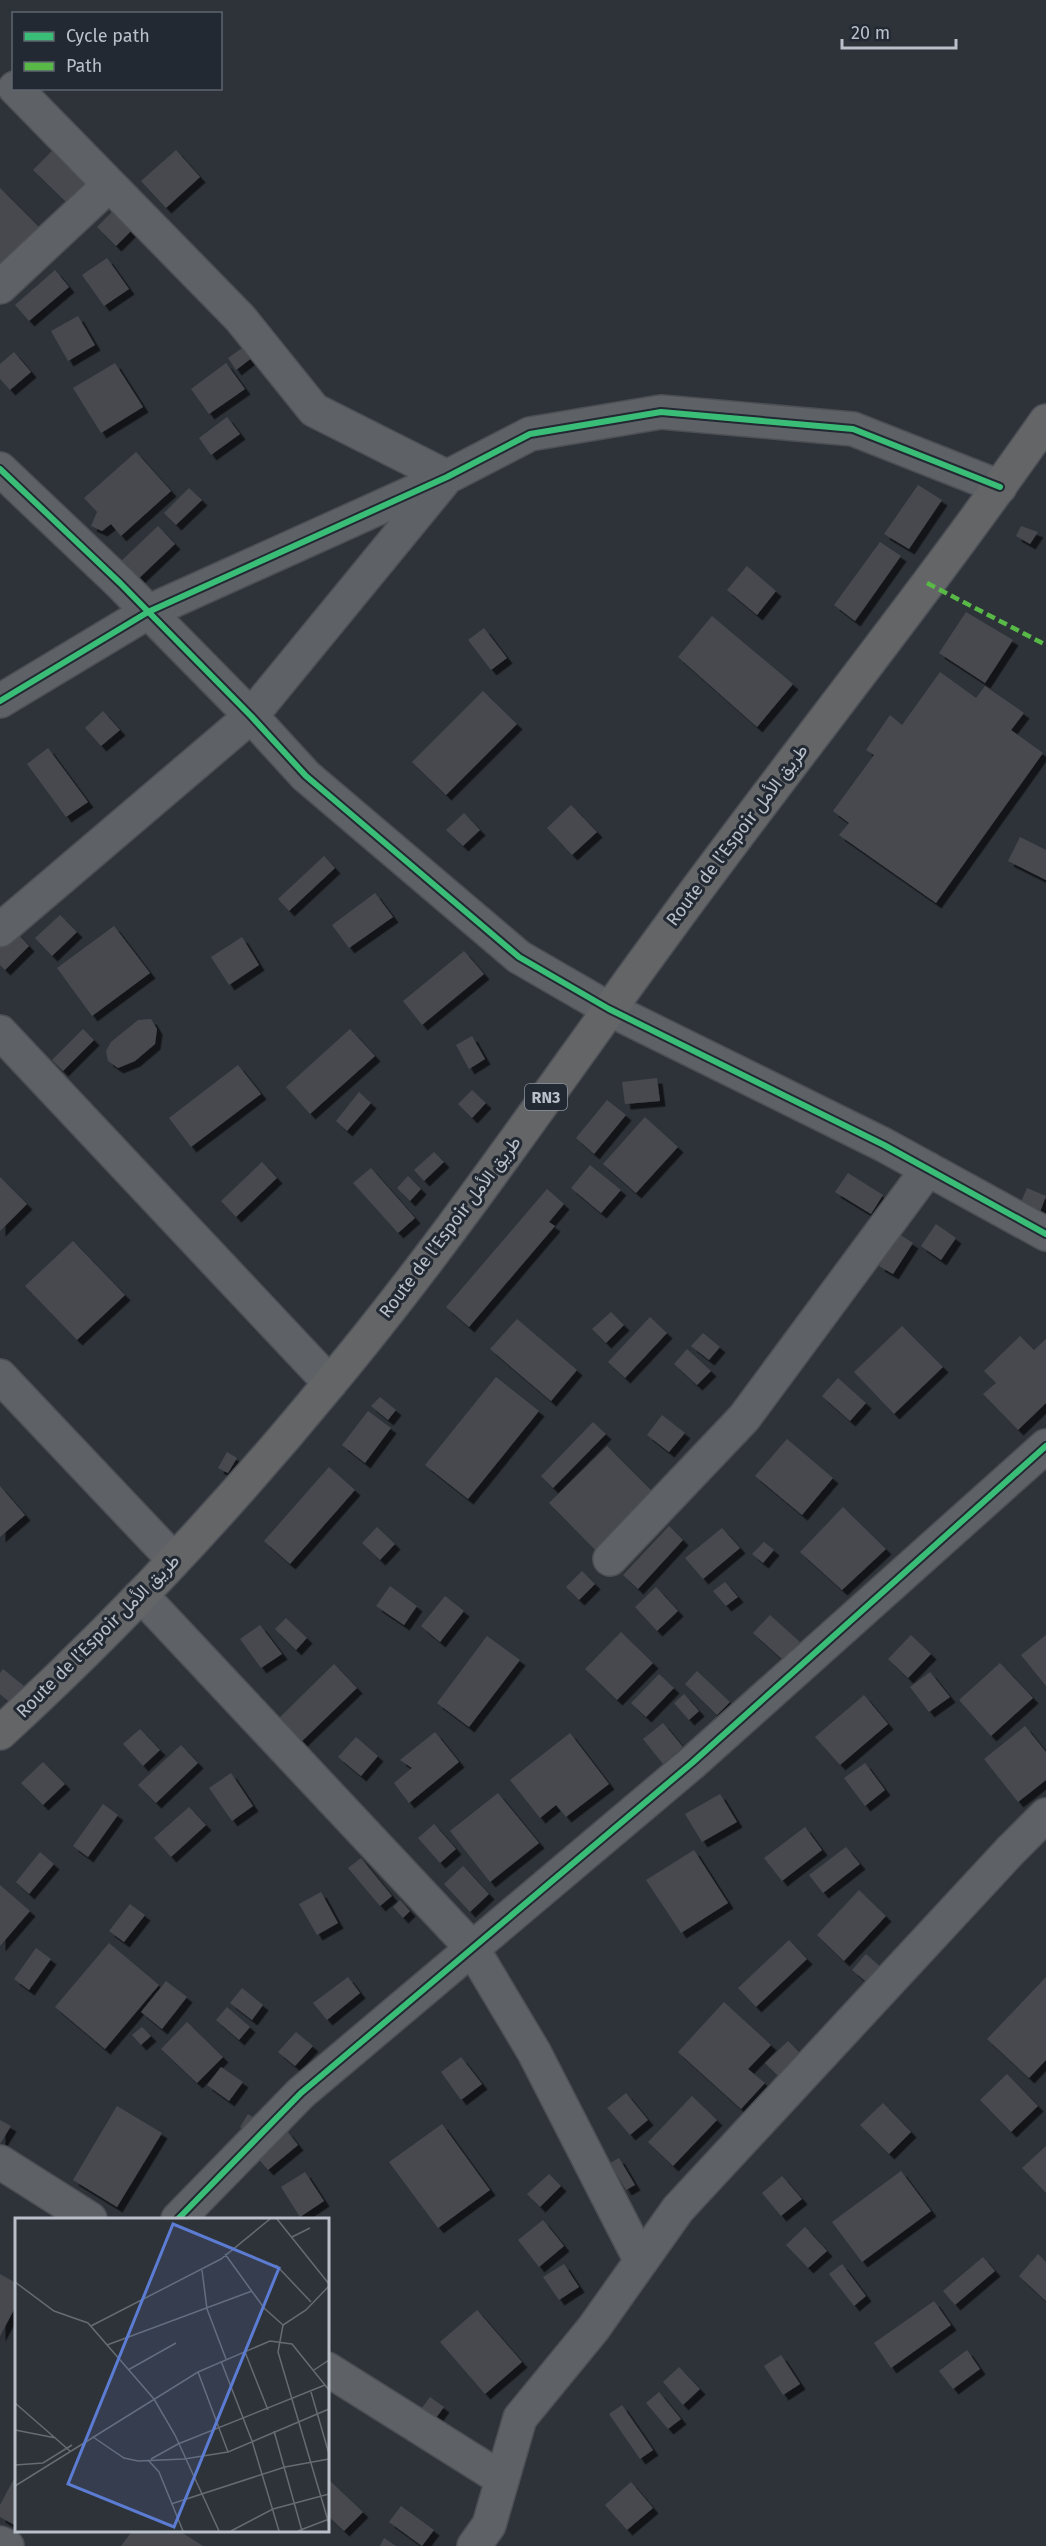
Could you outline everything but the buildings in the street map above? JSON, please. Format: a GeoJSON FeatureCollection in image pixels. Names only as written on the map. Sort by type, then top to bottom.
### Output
{"type":"FeatureCollection","features":[{"type":"Feature","properties":{"kind":"highway","name":"Route de l’Espoir طريق الأمل"},"geometry":{"type":"LineString","coordinates":[[3,1725],[142,1596],[330,1383],[476,1196],[761,802],[1000,487],[1046,421]]}},
{"type":"Feature","properties":{"kind":"street"},"geometry":{"type":"LineString","coordinates":[[0,74],[12,86]]}},
{"type":"Feature","properties":{"kind":"street"},"geometry":{"type":"LineString","coordinates":[[16,90],[240,318],[314,410],[447,477]]}},
{"type":"Feature","properties":{"kind":"street"},"geometry":{"type":"LineString","coordinates":[[0,287],[109,185]]}},
{"type":"Feature","properties":{"kind":"street"},"geometry":{"type":"LineString","coordinates":[[0,700],[148,612],[447,477],[530,434],[661,412],[853,429],[1000,487]]}},
{"type":"Feature","properties":{"kind":"street"},"geometry":{"type":"LineString","coordinates":[[0,469],[148,612],[251,716],[306,776],[519,957],[609,1010],[928,1169],[1046,1234]]}},
{"type":"Feature","properties":{"kind":"street"},"geometry":{"type":"LineString","coordinates":[[0,930],[251,716],[447,477]]}},
{"type":"Feature","properties":{"kind":"street"},"geometry":{"type":"LineString","coordinates":[[0,1032],[330,1383]]}},
{"type":"Feature","properties":{"kind":"street"},"geometry":{"type":"LineString","coordinates":[[610,1559],[744,1418],[928,1169]]}},
{"type":"Feature","properties":{"kind":"street"},"geometry":{"type":"LineString","coordinates":[[0,1376],[174,1560]]}},
{"type":"Feature","properties":{"kind":"street"},"geometry":{"type":"LineString","coordinates":[[179,2218],[301,2093],[692,1763],[1046,1446]]}},
{"type":"Feature","properties":{"kind":"street"},"geometry":{"type":"LineString","coordinates":[[142,1596],[472,1948],[534,2052],[641,2261]]}},
{"type":"Feature","properties":{"kind":"street"},"geometry":{"type":"LineString","coordinates":[[474,2546],[489,2525],[520,2418],[593,2329],[678,2209],[1046,1815]]}},
{"type":"Feature","properties":{"kind":"street"},"geometry":{"type":"LineString","coordinates":[[0,2162],[88,2218]]}},
{"type":"Feature","properties":{"kind":"street"},"geometry":{"type":"LineString","coordinates":[[328,2370],[502,2479]]}},
{"type":"Feature","properties":{"kind":"street"},"geometry":{"type":"LineString","coordinates":[[0,2543],[7,2546]]}},
{"type":"Feature","properties":{"kind":"marked path"},"geometry":{"type":"LineString","coordinates":[[927,583],[1046,645]]}},
{"type":"Feature","properties":{"kind":"cycle path"},"geometry":{"type":"LineString","coordinates":[[0,701],[148,612],[447,477],[530,434],[661,412],[853,429],[1000,487]]}},
{"type":"Feature","properties":{"kind":"cycle path"},"geometry":{"type":"LineString","coordinates":[[0,469],[120,583],[251,716],[306,776],[519,957],[609,1009],[884,1145],[1046,1234]]}},
{"type":"Feature","properties":{"kind":"cycle path"},"geometry":{"type":"LineString","coordinates":[[179,2218],[301,2093],[692,1763],[1046,1446]]}}]}
